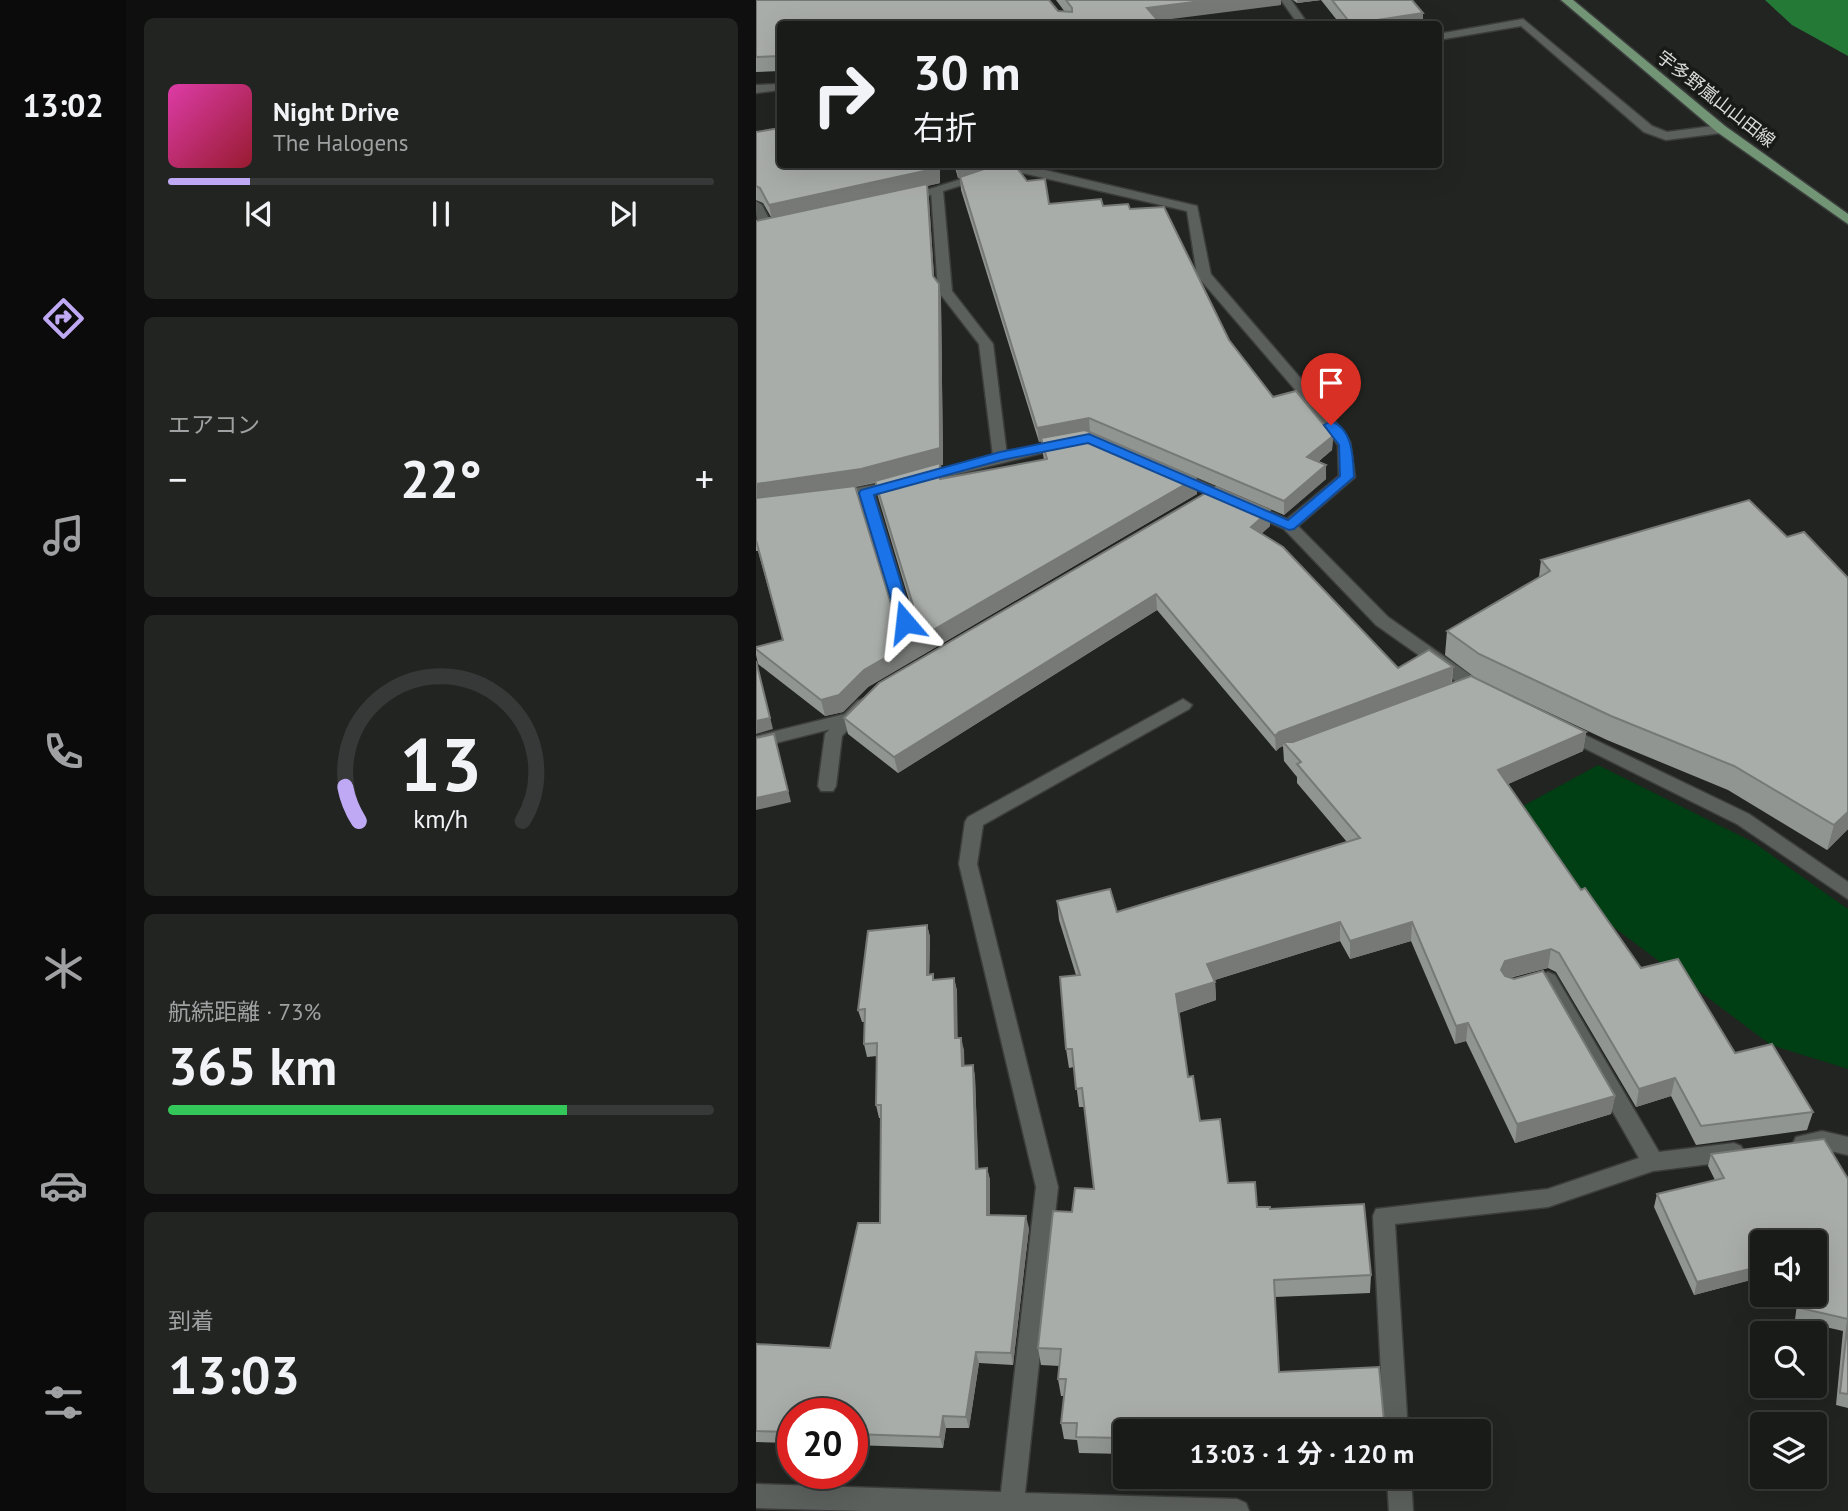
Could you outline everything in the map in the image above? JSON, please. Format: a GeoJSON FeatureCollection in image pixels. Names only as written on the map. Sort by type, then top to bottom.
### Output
{"type":"FeatureCollection","features":[{"type":"Feature","properties":{"kind":"main road","name":"宇多野嵐山山田線"},"geometry":{"type":"LineString","coordinates":[[1566,0],[1721,129],[1848,220]]}},
{"type":"Feature","properties":{"kind":"street"},"geometry":{"type":"LineString","coordinates":[[1286,0],[1301,21]]}},
{"type":"Feature","properties":{"kind":"street"},"geometry":{"type":"LineString","coordinates":[[1442,36],[1523,22],[1648,129],[1666,136],[1721,129]]}},
{"type":"Feature","properties":{"kind":"street"},"geometry":{"type":"LineString","coordinates":[[756,89],[777,87]]}},
{"type":"Feature","properties":{"kind":"street"},"geometry":{"type":"LineString","coordinates":[[898,200],[1014,168]]}},
{"type":"Feature","properties":{"kind":"street"},"geometry":{"type":"LineString","coordinates":[[1029,168],[1193,209],[1204,275],[1316,405],[1345,445],[1347,477],[1289,526]]}},
{"type":"Feature","properties":{"kind":"street"},"geometry":{"type":"LineString","coordinates":[[937,191],[945,291],[986,344],[1000,456]]}},
{"type":"Feature","properties":{"kind":"street"},"geometry":{"type":"LineString","coordinates":[[756,205],[767,227]]}},
{"type":"Feature","properties":{"kind":"street"},"geometry":{"type":"LineString","coordinates":[[811,501],[866,493],[1000,456],[1076,441]]}},
{"type":"Feature","properties":{"kind":"street"},"geometry":{"type":"LineString","coordinates":[[1165,471],[1289,526],[1382,621],[1464,688],[1494,697]]}},
{"type":"Feature","properties":{"kind":"street"},"geometry":{"type":"LineString","coordinates":[[866,493],[905,622]]}},
{"type":"Feature","properties":{"kind":"street"},"geometry":{"type":"LineString","coordinates":[[1192,507],[1216,493]]}},
{"type":"Feature","properties":{"kind":"street"},"geometry":{"type":"LineString","coordinates":[[827,786],[834,734],[875,693]]}},
{"type":"Feature","properties":{"kind":"street"},"geometry":{"type":"LineString","coordinates":[[1012,1504],[1047,1187],[968,864],[974,822],[1183,705]]}},
{"type":"Feature","properties":{"kind":"street"},"geometry":{"type":"LineString","coordinates":[[756,742],[849,719]]}},
{"type":"Feature","properties":{"kind":"street"},"geometry":{"type":"LineString","coordinates":[[1541,720],[1742,819],[1848,892]]}},
{"type":"Feature","properties":{"kind":"street"},"geometry":{"type":"LineString","coordinates":[[1523,984],[1547,978],[1653,1163]]}},
{"type":"Feature","properties":{"kind":"street"},"geometry":{"type":"LineString","coordinates":[[1783,1145],[1822,1140],[1848,1146]]}},
{"type":"Feature","properties":{"kind":"street"},"geometry":{"type":"LineString","coordinates":[[1395,1419],[1384,1216],[1548,1198],[1653,1163],[1757,1149]]}},
{"type":"Feature","properties":{"kind":"street"},"geometry":{"type":"LineString","coordinates":[[1400,1489],[1401,1511]]}},
{"type":"Feature","properties":{"kind":"street"},"geometry":{"type":"LineString","coordinates":[[756,1496],[1237,1511]]}},
{"type":"Feature","properties":{"kind":"shaded area"},"geometry":{"type":"Polygon","coordinates":[[[1765,0],[1848,0],[1848,56],[1792,25],[1765,0]]]}},
{"type":"Feature","properties":{"kind":"shaded area"},"geometry":{"type":"Polygon","coordinates":[[[1598,765],[1753,842],[1848,909],[1848,1069],[1771,1045],[1576,899],[1514,811],[1598,765]]]}},
{"type":"Feature","properties":{"kind":"building"},"geometry":{"type":"Polygon","coordinates":[[[756,0],[1049,0],[1058,11],[1072,12],[1066,0],[1209,0],[1147,8],[1158,21],[777,21],[777,56],[756,57],[756,0]]]}},
{"type":"Feature","properties":{"kind":"building"},"geometry":{"type":"Polygon","coordinates":[[[1332,0],[1412,0],[1423,13],[1371,21],[1349,21],[1332,0]]]}},
{"type":"Feature","properties":{"kind":"building"},"geometry":{"type":"Polygon","coordinates":[[[777,128],[777,168],[938,168],[769,205],[760,188],[756,186],[756,132],[777,128]]]}},
{"type":"Feature","properties":{"kind":"building"},"geometry":{"type":"Polygon","coordinates":[[[987,168],[1017,168],[1027,181],[1045,179],[1049,204],[1101,199],[1103,206],[1128,204],[1130,209],[1164,207],[1229,340],[1273,397],[1296,391],[1333,436],[1307,457],[1326,465],[1284,501],[1089,418],[1037,428],[960,177],[987,168]]]}},
{"type":"Feature","properties":{"kind":"building"},"geometry":{"type":"Polygon","coordinates":[[[927,184],[933,276],[939,284],[940,448],[861,469],[756,484],[756,221],[927,184]]]}},
{"type":"Feature","properties":{"kind":"building"},"geometry":{"type":"Polygon","coordinates":[[[1085,430],[1196,478],[864,670],[839,695],[821,700],[756,649],[783,640],[756,540],[756,498],[855,486],[892,607],[896,612],[908,612],[913,605],[875,481],[940,463],[940,479],[1047,459],[1041,438],[1085,430]]]}},
{"type":"Feature","properties":{"kind":"building"},"geometry":{"type":"Polygon","coordinates":[[[1216,487],[1270,510],[1251,527],[1283,547],[1398,668],[1429,650],[1453,667],[1279,732],[1275,736],[1156,594],[894,757],[844,718],[879,683],[1216,487]]]}},
{"type":"Feature","properties":{"kind":"building"},"geometry":{"type":"Polygon","coordinates":[[[1749,500],[1787,537],[1804,532],[1848,578],[1848,812],[1834,825],[1734,766],[1611,716],[1479,654],[1447,631],[1550,571],[1541,560],[1749,500]]]}},
{"type":"Feature","properties":{"kind":"building"},"geometry":{"type":"Polygon","coordinates":[[[756,661],[770,718],[756,721],[756,661]]]}},
{"type":"Feature","properties":{"kind":"building"},"geometry":{"type":"Polygon","coordinates":[[[1471,676],[1586,732],[1498,770],[1581,890],[1585,888],[1641,968],[1678,959],[1735,1053],[1772,1044],[1813,1112],[1701,1126],[1675,1078],[1639,1089],[1559,953],[1551,949],[1505,961],[1501,970],[1505,976],[1514,979],[1543,971],[1615,1096],[1517,1124],[1468,1023],[1456,1026],[1412,922],[1350,941],[1340,922],[1207,964],[1215,982],[1176,994],[1188,1077],[1193,1076],[1200,1121],[1220,1119],[1228,1183],[1255,1182],[1257,1207],[1270,1209],[1364,1204],[1371,1275],[1274,1280],[1279,1372],[1379,1367],[1384,1419],[1113,1419],[1113,1438],[1076,1437],[1077,1423],[1061,1423],[1066,1379],[1058,1379],[1061,1349],[1038,1348],[1053,1211],[1072,1212],[1075,1188],[1094,1189],[1082,1088],[1076,1089],[1072,1049],[1066,1049],[1060,977],[1080,975],[1057,901],[1110,889],[1117,912],[1360,838],[1297,764],[1301,762],[1283,742],[1293,742],[1471,676]]]}},
{"type":"Feature","properties":{"kind":"building"},"geometry":{"type":"Polygon","coordinates":[[[774,734],[788,791],[756,798],[756,738],[774,734]]]}},
{"type":"Feature","properties":{"kind":"building"},"geometry":{"type":"Polygon","coordinates":[[[927,925],[927,975],[933,974],[933,980],[954,978],[955,1038],[961,1038],[962,1066],[973,1065],[976,1169],[987,1168],[987,1215],[1026,1216],[1011,1353],[976,1352],[966,1417],[943,1416],[940,1437],[868,1435],[868,1398],[777,1398],[777,1432],[756,1431],[756,1344],[830,1348],[858,1223],[880,1223],[881,1105],[876,1105],[877,1043],[864,1044],[865,1009],[858,1010],[868,931],[927,925]]]}},
{"type":"Feature","properties":{"kind":"building"},"geometry":{"type":"Polygon","coordinates":[[[1824,1139],[1848,1179],[1848,1319],[1800,1308],[1827,1307],[1827,1230],[1750,1230],[1750,1269],[1697,1282],[1657,1194],[1724,1178],[1711,1154],[1824,1139]]]}},
{"type":"Feature","properties":{"kind":"building"},"geometry":{"type":"Polygon","coordinates":[[[1848,1319],[1848,1394],[1840,1393],[1848,1319]]]}},
{"type":"Feature","properties":{"kind":"route"},"geometry":{"type":"LineString","coordinates":[[905,622],[866,493],[1000,456],[1089,438],[1289,526],[1347,477],[1345,445],[1331,425]]}}]}
